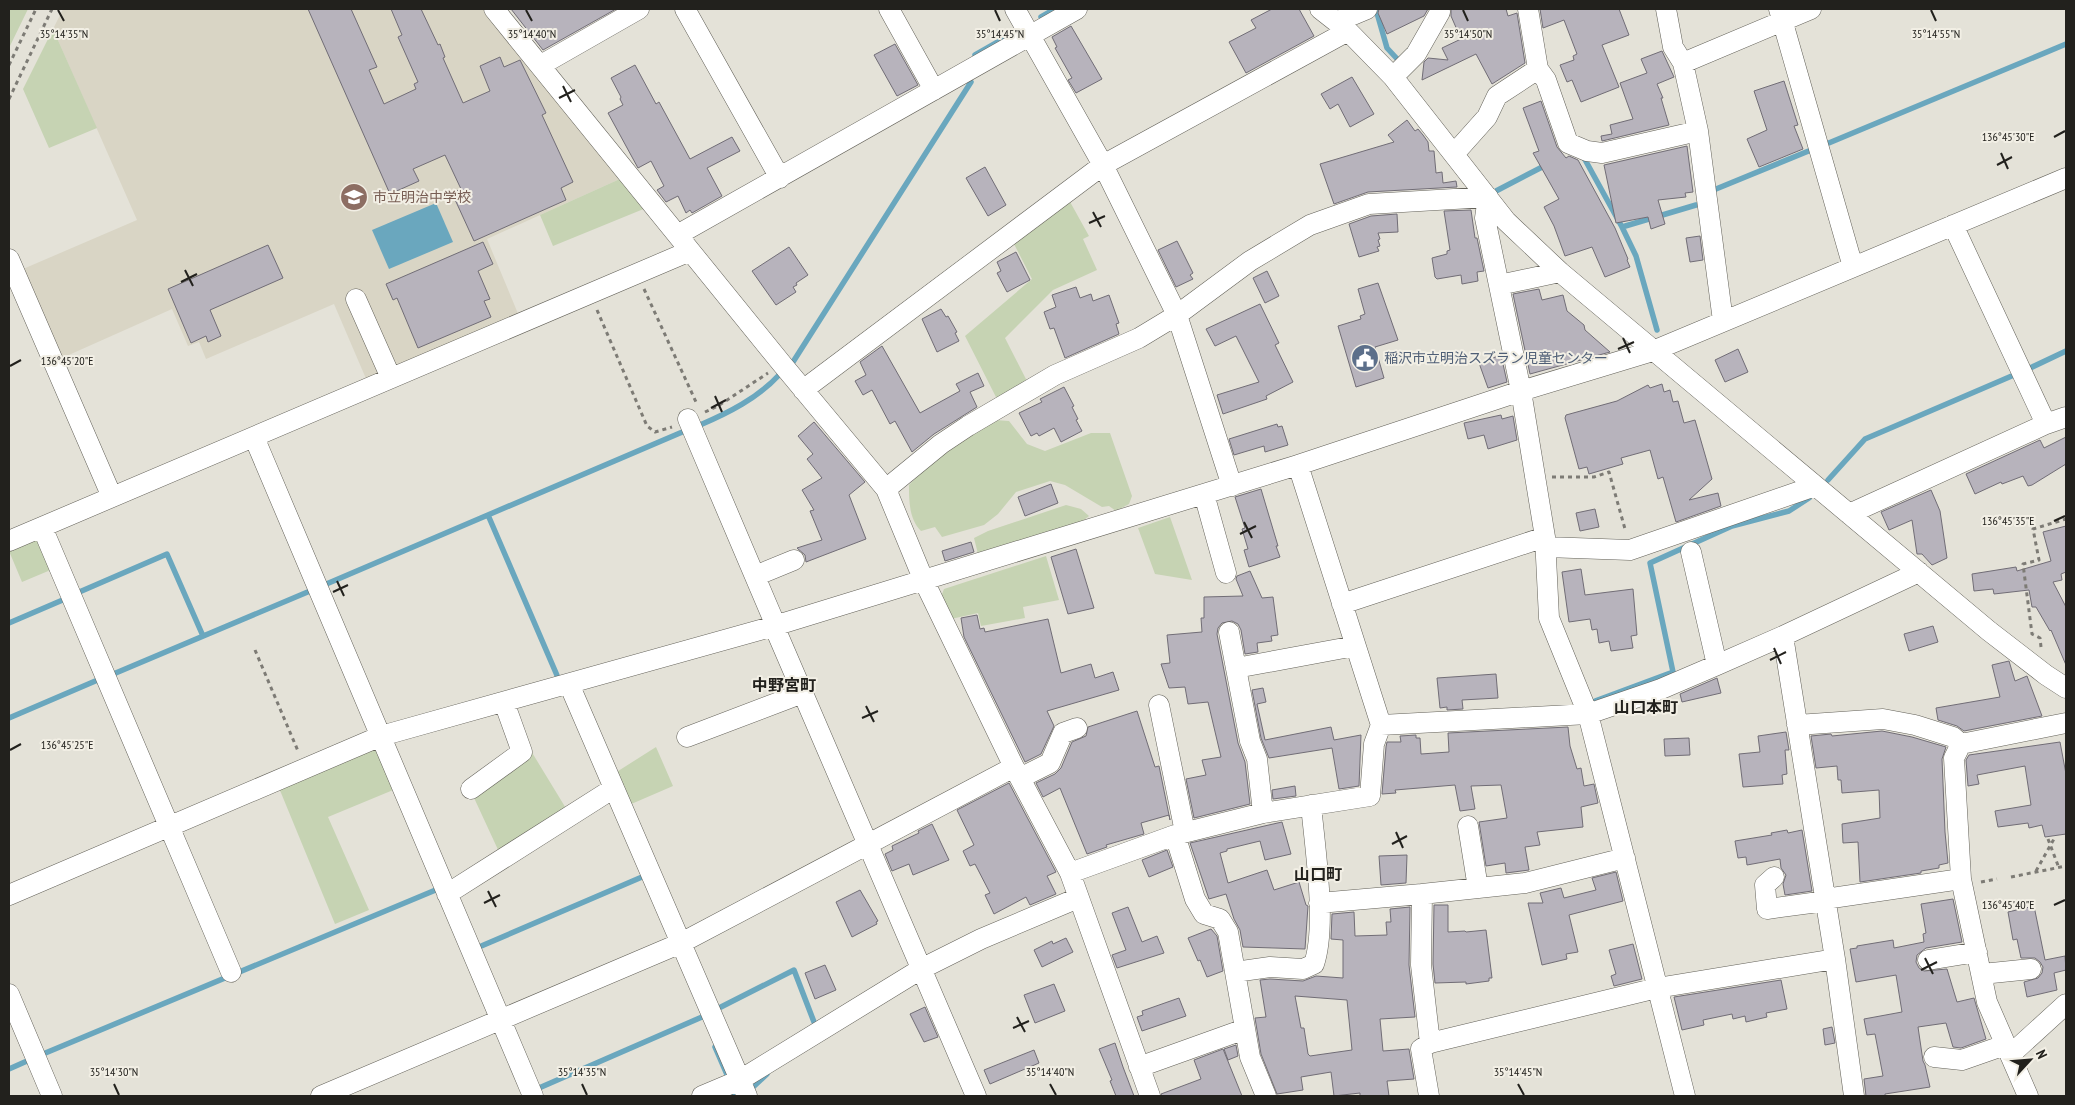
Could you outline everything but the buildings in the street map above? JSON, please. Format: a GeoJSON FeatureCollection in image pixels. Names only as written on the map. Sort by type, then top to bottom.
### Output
{"type":"FeatureCollection","features":[{"type":"Feature","properties":{"kind":"street"},"geometry":{"type":"LineString","coordinates":[[494,9],[803,390],[886,489],[924,581],[1017,772],[1070,873],[1149,1096]]}},
{"type":"Feature","properties":{"kind":"street"},"geometry":{"type":"LineString","coordinates":[[541,65],[639,9]]}},
{"type":"Feature","properties":{"kind":"street"},"geometry":{"type":"LineString","coordinates":[[685,9],[780,178]]}},
{"type":"Feature","properties":{"kind":"street"},"geometry":{"type":"LineString","coordinates":[[889,9],[934,90]]}},
{"type":"Feature","properties":{"kind":"street"},"geometry":{"type":"LineString","coordinates":[[1015,9],[1103,166],[1178,315],[1232,486]]}},
{"type":"Feature","properties":{"kind":"street"},"geometry":{"type":"LineString","coordinates":[[9,541],[637,274],[780,178],[1077,9]]}},
{"type":"Feature","properties":{"kind":"street"},"geometry":{"type":"LineString","coordinates":[[1320,9],[1342,27],[1393,77],[1506,221],[1560,272],[1919,572],[2046,675],[2066,688]]}},
{"type":"Feature","properties":{"kind":"street"},"geometry":{"type":"LineString","coordinates":[[803,390],[1103,166],[1342,27],[1367,9]]}},
{"type":"Feature","properties":{"kind":"street"},"geometry":{"type":"LineString","coordinates":[[1528,9],[1538,69],[1546,80],[1568,143],[1587,151],[1602,153],[1698,131]]}},
{"type":"Feature","properties":{"kind":"street"},"geometry":{"type":"LineString","coordinates":[[1666,9],[1673,47],[1682,63],[1698,131],[1724,322]]}},
{"type":"Feature","properties":{"kind":"street"},"geometry":{"type":"LineString","coordinates":[[1682,63],[1781,15],[1811,9]]}},
{"type":"Feature","properties":{"kind":"street"},"geometry":{"type":"LineString","coordinates":[[1393,77],[1416,54],[1440,12]]}},
{"type":"Feature","properties":{"kind":"street"},"geometry":{"type":"LineString","coordinates":[[1781,15],[1853,267]]}},
{"type":"Feature","properties":{"kind":"street"},"geometry":{"type":"LineString","coordinates":[[1454,154],[1488,117],[1497,96],[1538,69]]}},
{"type":"Feature","properties":{"kind":"street"},"geometry":{"type":"LineString","coordinates":[[9,895],[381,736],[775,626],[924,581],[1298,466],[1521,391],[1653,351],[2066,178]]}},
{"type":"Feature","properties":{"kind":"street"},"geometry":{"type":"LineString","coordinates":[[1488,197],[1485,218],[1521,391],[1546,542],[1550,618],[1588,714],[1685,1096]]}},
{"type":"Feature","properties":{"kind":"street"},"geometry":{"type":"LineString","coordinates":[[886,489],[941,444],[968,426],[1055,375],[1139,338],[1178,315],[1250,261],[1310,225],[1369,204],[1488,197]]}},
{"type":"Feature","properties":{"kind":"street"},"geometry":{"type":"LineString","coordinates":[[1849,514],[2058,423],[1953,225]]}},
{"type":"Feature","properties":{"kind":"street"},"geometry":{"type":"LineString","coordinates":[[9,259],[112,497]]}},
{"type":"Feature","properties":{"kind":"street"},"geometry":{"type":"LineString","coordinates":[[1499,285],[1560,272]]}},
{"type":"Feature","properties":{"kind":"street"},"geometry":{"type":"LineString","coordinates":[[356,299],[391,378]]}},
{"type":"Feature","properties":{"kind":"street"},"geometry":{"type":"LineString","coordinates":[[695,416],[775,626],[976,1096]]}},
{"type":"Feature","properties":{"kind":"street"},"geometry":{"type":"LineString","coordinates":[[254,437],[533,1096]]}},
{"type":"Feature","properties":{"kind":"street"},"geometry":{"type":"LineString","coordinates":[[1070,873],[1180,834],[1263,813],[1370,796],[1374,744],[1381,725],[1298,466]]}},
{"type":"Feature","properties":{"kind":"street"},"geometry":{"type":"LineString","coordinates":[[1342,604],[1546,542],[1630,550],[1815,486]]}},
{"type":"Feature","properties":{"kind":"street"},"geometry":{"type":"LineString","coordinates":[[1204,494],[1226,573]]}},
{"type":"Feature","properties":{"kind":"street"},"geometry":{"type":"LineString","coordinates":[[42,527],[231,972]]}},
{"type":"Feature","properties":{"kind":"street"},"geometry":{"type":"LineString","coordinates":[[1691,552],[1717,665]]}},
{"type":"Feature","properties":{"kind":"street"},"geometry":{"type":"LineString","coordinates":[[755,576],[794,560]]}},
{"type":"Feature","properties":{"kind":"street"},"geometry":{"type":"LineString","coordinates":[[1381,725],[1588,714],[1654,692],[1717,665],[1919,572]]}},
{"type":"Feature","properties":{"kind":"street"},"geometry":{"type":"LineString","coordinates":[[1229,632],[1250,740],[1257,759],[1263,813]]}},
{"type":"Feature","properties":{"kind":"street"},"geometry":{"type":"LineString","coordinates":[[1783,636],[1835,959],[1854,1096]]}},
{"type":"Feature","properties":{"kind":"street"},"geometry":{"type":"LineString","coordinates":[[1236,668],[1356,646]]}},
{"type":"Feature","properties":{"kind":"street"},"geometry":{"type":"LineString","coordinates":[[569,684],[744,1088]]}},
{"type":"Feature","properties":{"kind":"street"},"geometry":{"type":"LineString","coordinates":[[687,736],[803,693]]}},
{"type":"Feature","properties":{"kind":"street"},"geometry":{"type":"LineString","coordinates":[[472,789],[522,752],[504,702]]}},
{"type":"Feature","properties":{"kind":"street"},"geometry":{"type":"LineString","coordinates":[[1159,705],[1180,834],[1195,899],[1204,914],[1220,919],[1228,932],[1250,1057],[1266,1096]]}},
{"type":"Feature","properties":{"kind":"street"},"geometry":{"type":"LineString","coordinates":[[1797,725],[1883,719],[1915,725],[1953,737],[1961,744]]}},
{"type":"Feature","properties":{"kind":"street"},"geometry":{"type":"LineString","coordinates":[[1961,744],[2066,723]]}},
{"type":"Feature","properties":{"kind":"street"},"geometry":{"type":"LineString","coordinates":[[321,1096],[681,944],[868,845],[1017,772],[1050,763],[1063,733],[1077,728]]}},
{"type":"Feature","properties":{"kind":"street"},"geometry":{"type":"LineString","coordinates":[[1961,744],[1954,758],[1961,879],[1988,1002],[2027,1096]]}},
{"type":"Feature","properties":{"kind":"street"},"geometry":{"type":"LineString","coordinates":[[447,894],[614,788]]}},
{"type":"Feature","properties":{"kind":"street"},"geometry":{"type":"LineString","coordinates":[[1235,972],[1270,967],[1303,970],[1314,964],[1318,944],[1319,903],[1311,805]]}},
{"type":"Feature","properties":{"kind":"street"},"geometry":{"type":"LineString","coordinates":[[1468,826],[1478,888]]}},
{"type":"Feature","properties":{"kind":"street"},"geometry":{"type":"LineString","coordinates":[[1319,903],[1525,883],[1625,858]]}},
{"type":"Feature","properties":{"kind":"street"},"geometry":{"type":"LineString","coordinates":[[1774,877],[1765,885],[1767,909],[1961,879]]}},
{"type":"Feature","properties":{"kind":"street"},"geometry":{"type":"LineString","coordinates":[[1422,894],[1421,965],[1430,1043]]}},
{"type":"Feature","properties":{"kind":"street"},"geometry":{"type":"LineString","coordinates":[[702,1096],[744,1088],[921,969],[981,939],[1078,898]]}},
{"type":"Feature","properties":{"kind":"street"},"geometry":{"type":"LineString","coordinates":[[1928,960],[1977,952]]}},
{"type":"Feature","properties":{"kind":"street"},"geometry":{"type":"LineString","coordinates":[[1430,1096],[1420,1049],[1430,1043],[1657,988],[1835,959]]}},
{"type":"Feature","properties":{"kind":"street"},"geometry":{"type":"LineString","coordinates":[[1982,974],[2031,969]]}},
{"type":"Feature","properties":{"kind":"street"},"geometry":{"type":"LineString","coordinates":[[9,994],[52,1096]]}},
{"type":"Feature","properties":{"kind":"street"},"geometry":{"type":"LineString","coordinates":[[1934,1057],[1962,1060],[2007,1050],[2066,1004]]}},
{"type":"Feature","properties":{"kind":"street"},"geometry":{"type":"LineString","coordinates":[[1139,1067],[1245,1029]]}},
{"type":"Feature","properties":{"kind":"path"},"geometry":{"type":"LineString","coordinates":[[9,65],[36,9]]}},
{"type":"Feature","properties":{"kind":"path"},"geometry":{"type":"LineString","coordinates":[[9,99],[52,9]]}},
{"type":"Feature","properties":{"kind":"path"},"geometry":{"type":"LineString","coordinates":[[637,274],[695,416]]}},
{"type":"Feature","properties":{"kind":"path"},"geometry":{"type":"LineString","coordinates":[[590,293],[647,426],[655,432],[664,430],[718,406],[782,364]]}},
{"type":"Feature","properties":{"kind":"path"},"geometry":{"type":"LineString","coordinates":[[1536,478],[1594,477],[1609,472],[1625,529]]}},
{"type":"Feature","properties":{"kind":"path"},"geometry":{"type":"LineString","coordinates":[[2046,675],[2040,638],[2032,634],[2023,564],[2039,560],[2034,529],[2066,519]]}},
{"type":"Feature","properties":{"kind":"path"},"geometry":{"type":"LineString","coordinates":[[255,650],[306,768]]}},
{"type":"Feature","properties":{"kind":"path"},"geometry":{"type":"LineString","coordinates":[[2048,839],[2059,868]]}},
{"type":"Feature","properties":{"kind":"path"},"geometry":{"type":"LineString","coordinates":[[2036,872],[2054,839]]}},
{"type":"Feature","properties":{"kind":"path"},"geometry":{"type":"LineString","coordinates":[[2011,877],[2066,866]]}},
{"type":"Feature","properties":{"kind":"shaded area","name":"市立明治中学校"},"geometry":{"type":"Polygon","coordinates":[[[63,9],[485,9],[622,178],[487,239],[519,316],[367,381],[334,304],[206,359],[199,342],[188,346],[172,309],[62,358],[23,269],[137,220],[53,29],[63,9]]]}},
{"type":"Feature","properties":{"kind":"green space"},"geometry":{"type":"Polygon","coordinates":[[[9,9],[28,9],[9,48],[9,9]]]}},
{"type":"Feature","properties":{"kind":"green space"},"geometry":{"type":"Polygon","coordinates":[[[53,29],[97,128],[49,148],[23,89],[53,29]]]}},
{"type":"Feature","properties":{"kind":"green space"},"geometry":{"type":"Polygon","coordinates":[[[622,178],[646,208],[553,246],[540,215],[622,178]]]}},
{"type":"Feature","properties":{"kind":"green space"},"geometry":{"type":"Polygon","coordinates":[[[1069,200],[1089,236],[1083,239],[1097,270],[1053,290],[1005,338],[1028,383],[998,401],[965,336],[1032,279],[1013,242],[1069,200]]]}},
{"type":"Feature","properties":{"kind":"green space"},"geometry":{"type":"Polygon","coordinates":[[[995,420],[1009,421],[1027,444],[1045,451],[1091,433],[1110,433],[1132,496],[1129,504],[1116,511],[1109,506],[1102,507],[1065,485],[1050,481],[1016,492],[998,514],[984,525],[942,537],[935,527],[921,531],[912,515],[909,485],[945,447],[995,420]]]}},
{"type":"Feature","properties":{"kind":"green space"},"geometry":{"type":"Polygon","coordinates":[[[1066,505],[1081,509],[1089,516],[1079,524],[978,554],[974,538],[988,531],[1066,505]]]}},
{"type":"Feature","properties":{"kind":"green space"},"geometry":{"type":"Polygon","coordinates":[[[1170,517],[1192,580],[1155,574],[1138,528],[1170,517]]]}},
{"type":"Feature","properties":{"kind":"green space"},"geometry":{"type":"Polygon","coordinates":[[[35,540],[42,543],[53,569],[22,582],[9,551],[35,540]]]}},
{"type":"Feature","properties":{"kind":"green space"},"geometry":{"type":"Polygon","coordinates":[[[1046,556],[1059,600],[1023,607],[1025,618],[981,626],[978,613],[951,619],[941,597],[944,589],[1046,556]]]}},
{"type":"Feature","properties":{"kind":"green space"},"geometry":{"type":"Polygon","coordinates":[[[528,746],[567,810],[500,854],[469,787],[528,746]]]}},
{"type":"Feature","properties":{"kind":"green space"},"geometry":{"type":"Polygon","coordinates":[[[656,747],[673,786],[629,805],[615,773],[656,747]]]}},
{"type":"Feature","properties":{"kind":"green space"},"geometry":{"type":"Polygon","coordinates":[[[378,748],[398,788],[328,817],[369,910],[335,924],[279,788],[378,748]]]}},
{"type":"Feature","properties":{"kind":"water"},"geometry":{"type":"Polygon","coordinates":[[[436,203],[453,242],[389,269],[372,230],[436,203]]]}},
{"type":"Feature","properties":{"kind":"waterway"},"geometry":{"type":"LineString","coordinates":[[1041,17],[1055,9]]}},
{"type":"Feature","properties":{"kind":"waterway"},"geometry":{"type":"LineString","coordinates":[[1377,13],[1387,48],[1400,62]]}},
{"type":"Feature","properties":{"kind":"waterway"},"geometry":{"type":"LineString","coordinates":[[975,55],[1010,35]]}},
{"type":"Feature","properties":{"kind":"waterway"},"geometry":{"type":"LineString","coordinates":[[1824,145],[2066,44]]}},
{"type":"Feature","properties":{"kind":"waterway"},"geometry":{"type":"LineString","coordinates":[[793,362],[971,82]]}},
{"type":"Feature","properties":{"kind":"waterway"},"geometry":{"type":"LineString","coordinates":[[1716,189],[1811,150]]}},
{"type":"Feature","properties":{"kind":"waterway"},"geometry":{"type":"LineString","coordinates":[[1583,156],[1636,256],[1657,330]]}},
{"type":"Feature","properties":{"kind":"waterway"},"geometry":{"type":"LineString","coordinates":[[1496,191],[1548,164]]}},
{"type":"Feature","properties":{"kind":"waterway"},"geometry":{"type":"LineString","coordinates":[[1622,227],[1696,205]]}},
{"type":"Feature","properties":{"kind":"waterway"},"geometry":{"type":"LineString","coordinates":[[2028,369],[2066,351]]}},
{"type":"Feature","properties":{"kind":"waterway"},"geometry":{"type":"LineString","coordinates":[[700,425],[742,404],[762,391],[779,375]]}},
{"type":"Feature","properties":{"kind":"waterway"},"geometry":{"type":"LineString","coordinates":[[1828,480],[1865,439],[2014,375]]}},
{"type":"Feature","properties":{"kind":"waterway"},"geometry":{"type":"LineString","coordinates":[[324,585],[687,430]]}},
{"type":"Feature","properties":{"kind":"waterway"},"geometry":{"type":"LineString","coordinates":[[1595,701],[1673,672],[1650,563],[1732,526],[1789,511],[1809,498]]}},
{"type":"Feature","properties":{"kind":"waterway"},"geometry":{"type":"LineString","coordinates":[[488,515],[559,680]]}},
{"type":"Feature","properties":{"kind":"waterway"},"geometry":{"type":"LineString","coordinates":[[77,593],[167,554],[203,636]]}},
{"type":"Feature","properties":{"kind":"waterway"},"geometry":{"type":"LineString","coordinates":[[111,675],[310,591]]}},
{"type":"Feature","properties":{"kind":"waterway"},"geometry":{"type":"LineString","coordinates":[[9,623],[65,599]]}},
{"type":"Feature","properties":{"kind":"waterway"},"geometry":{"type":"LineString","coordinates":[[9,718],[100,679]]}},
{"type":"Feature","properties":{"kind":"waterway"},"geometry":{"type":"LineString","coordinates":[[479,947],[642,877]]}},
{"type":"Feature","properties":{"kind":"waterway"},"geometry":{"type":"LineString","coordinates":[[43,1054],[438,889]]}},
{"type":"Feature","properties":{"kind":"waterway"},"geometry":{"type":"LineString","coordinates":[[717,1009],[794,970],[814,1022]]}},
{"type":"Feature","properties":{"kind":"waterway"},"geometry":{"type":"LineString","coordinates":[[539,1088],[702,1017]]}},
{"type":"Feature","properties":{"kind":"waterway"},"geometry":{"type":"LineString","coordinates":[[715,1047],[728,1077]]}},
{"type":"Feature","properties":{"kind":"waterway"},"geometry":{"type":"LineString","coordinates":[[9,1069],[27,1061]]}},
{"type":"Feature","properties":{"kind":"waterway"},"geometry":{"type":"LineString","coordinates":[[751,1089],[767,1074]]}},
{"type":"Feature","properties":{"kind":"place","name":"市立明治中学校"},"geometry":{"type":"Point","coordinates":[354,197]}},
{"type":"Feature","properties":{"kind":"place","name":"稲沢市立明治スズラン児童センター"},"geometry":{"type":"Point","coordinates":[1365,358]}},
{"type":"Feature","properties":{"kind":"district","name":"中野宮町"},"geometry":{"type":"Point","coordinates":[784,685]}},
{"type":"Feature","properties":{"kind":"district","name":"山口本町"},"geometry":{"type":"Point","coordinates":[1646,707]}},
{"type":"Feature","properties":{"kind":"district","name":"山口町"},"geometry":{"type":"Point","coordinates":[1318,874]}}]}
